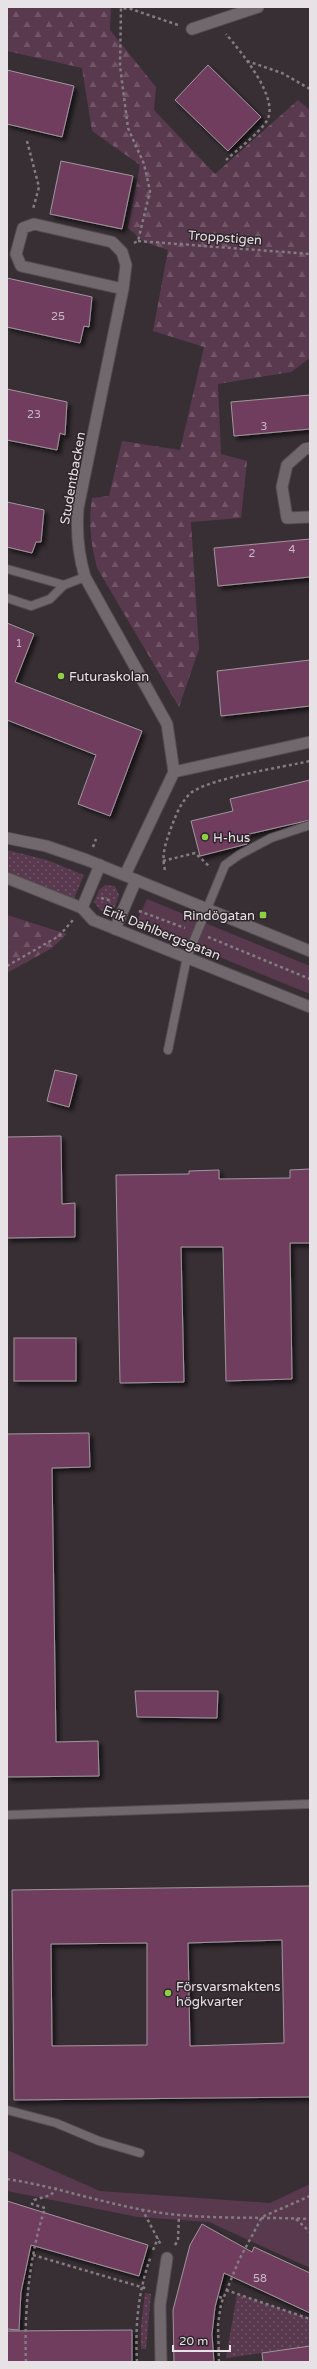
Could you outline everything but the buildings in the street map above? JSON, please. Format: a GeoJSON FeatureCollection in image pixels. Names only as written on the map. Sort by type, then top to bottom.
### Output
{"type":"FeatureCollection","features":[{"type":"Feature","properties":{"kind":"street"},"geometry":{"type":"LineString","coordinates":[[192,29],[258,7]]}},
{"type":"Feature","properties":{"kind":"street"},"geometry":{"type":"LineString","coordinates":[[122,252],[112,242],[34,224],[23,228],[16,254],[21,266],[123,289]]}},
{"type":"Feature","properties":{"kind":"street","name":"Studentbacken"},"geometry":{"type":"LineString","coordinates":[[122,252],[126,265],[123,289],[78,508],[76,533],[78,555],[85,577],[168,724],[174,772]]}},
{"type":"Feature","properties":{"kind":"street"},"geometry":{"type":"LineString","coordinates":[[310,448],[305,449],[287,464],[282,487],[287,518],[310,516]]}},
{"type":"Feature","properties":{"kind":"street"},"geometry":{"type":"LineString","coordinates":[[125,875],[174,772],[310,742]]}},
{"type":"Feature","properties":{"kind":"street"},"geometry":{"type":"LineString","coordinates":[[7,838],[46,846],[100,864],[206,910],[310,951]]}},
{"type":"Feature","properties":{"kind":"street"},"geometry":{"type":"LineString","coordinates":[[82,908],[100,864]]}},
{"type":"Feature","properties":{"kind":"street","name":"Erik Dahlbergsgatan"},"geometry":{"type":"LineString","coordinates":[[7,878],[82,908],[94,920],[115,929],[310,1007]]}},
{"type":"Feature","properties":{"kind":"street"},"geometry":{"type":"LineString","coordinates":[[115,929],[136,880]]}},
{"type":"Feature","properties":{"kind":"street"},"geometry":{"type":"LineString","coordinates":[[161,2362],[159,2336],[162,2293],[167,2258]]}},
{"type":"Feature","properties":{"kind":"lane"},"geometry":{"type":"LineString","coordinates":[[7,569],[64,585]]}},
{"type":"Feature","properties":{"kind":"lane"},"geometry":{"type":"LineString","coordinates":[[7,598],[31,606],[50,599],[64,585],[85,577]]}},
{"type":"Feature","properties":{"kind":"lane"},"geometry":{"type":"LineString","coordinates":[[168,1050],[187,957],[225,865],[239,855],[271,838],[310,825]]}},
{"type":"Feature","properties":{"kind":"lane"},"geometry":{"type":"LineString","coordinates":[[7,1815],[310,1804]]}},
{"type":"Feature","properties":{"kind":"lane"},"geometry":{"type":"LineString","coordinates":[[7,2110],[56,2123],[99,2141],[140,2153]]}},
{"type":"Feature","properties":{"kind":"path"},"geometry":{"type":"LineString","coordinates":[[122,252],[138,241],[150,191],[144,164],[128,128],[120,66],[121,8],[131,9],[192,29]]}},
{"type":"Feature","properties":{"kind":"path"},"geometry":{"type":"LineString","coordinates":[[216,20],[247,61],[270,102],[267,121],[226,160]]}},
{"type":"Feature","properties":{"kind":"path"},"geometry":{"type":"LineString","coordinates":[[247,61],[282,73],[310,89]]}},
{"type":"Feature","properties":{"kind":"path"},"geometry":{"type":"LineString","coordinates":[[27,141],[39,187],[33,206],[34,224]]}},
{"type":"Feature","properties":{"kind":"path","name":"Troppstigen"},"geometry":{"type":"LineString","coordinates":[[138,241],[310,254]]}},
{"type":"Feature","properties":{"kind":"path"},"geometry":{"type":"LineString","coordinates":[[165,870],[163,861],[165,846],[178,812],[191,793],[201,786],[219,781],[310,761]]}},
{"type":"Feature","properties":{"kind":"path"},"geometry":{"type":"LineString","coordinates":[[163,861],[195,853],[219,877]]}},
{"type":"Feature","properties":{"kind":"path","name":"Erik Dahlbergsgatan"},"geometry":{"type":"LineString","coordinates":[[125,906],[197,933],[310,979]]}},
{"type":"Feature","properties":{"kind":"path"},"geometry":{"type":"LineString","coordinates":[[7,966],[59,936],[82,908]]}},
{"type":"Feature","properties":{"kind":"path"},"geometry":{"type":"LineString","coordinates":[[7,2179],[57,2187],[142,2209],[179,2215],[310,2219]]}},
{"type":"Feature","properties":{"kind":"path"},"geometry":{"type":"LineString","coordinates":[[26,2362],[25,2333],[27,2297],[33,2255],[44,2208],[32,2204],[34,2200],[51,2195],[57,2187]]}},
{"type":"Feature","properties":{"kind":"path"},"geometry":{"type":"LineString","coordinates":[[219,2362],[218,2325],[223,2298],[262,2217],[310,2196]]}},
{"type":"Feature","properties":{"kind":"path"},"geometry":{"type":"LineString","coordinates":[[142,2209],[167,2258]]}},
{"type":"Feature","properties":{"kind":"path"},"geometry":{"type":"LineString","coordinates":[[167,2258],[178,2240],[179,2215]]}},
{"type":"Feature","properties":{"kind":"path"},"geometry":{"type":"LineString","coordinates":[[296,2218],[310,2232]]}},
{"type":"Feature","properties":{"kind":"path"},"geometry":{"type":"LineString","coordinates":[[137,2362],[140,2287],[158,2238]]}},
{"type":"Feature","properties":{"kind":"path"},"geometry":{"type":"LineString","coordinates":[[33,2255],[162,2293]]}},
{"type":"Feature","properties":{"kind":"path"},"geometry":{"type":"LineString","coordinates":[[226,2290],[310,2319]]}},
{"type":"Feature","properties":{"kind":"path"},"geometry":{"type":"LineString","coordinates":[[219,2297],[223,2298]]}},
{"type":"Feature","properties":{"kind":"green space"},"geometry":{"type":"Polygon","coordinates":[[[7,7],[111,7],[110,30],[156,87],[154,110],[215,174],[298,100],[310,110],[310,358],[291,372],[218,384],[221,454],[247,461],[241,518],[191,522],[199,649],[179,707],[97,568],[93,550],[90,516],[92,498],[109,496],[122,441],[180,450],[204,347],[153,331],[168,250],[144,242],[128,228],[140,165],[92,131],[82,68],[7,51],[7,7]]]}},
{"type":"Feature","properties":{"kind":"green space"},"geometry":{"type":"Polygon","coordinates":[[[7,850],[47,860],[84,875],[74,899],[7,873],[7,850]]]}},
{"type":"Feature","properties":{"kind":"green space"},"geometry":{"type":"Polygon","coordinates":[[[105,885],[115,886],[119,895],[115,907],[107,912],[100,910],[94,902],[99,890],[105,885]]]}},
{"type":"Feature","properties":{"kind":"green space"},"geometry":{"type":"Polygon","coordinates":[[[147,899],[310,966],[310,994],[136,923],[147,899]]]}},
{"type":"Feature","properties":{"kind":"green space"},"geometry":{"type":"Polygon","coordinates":[[[7,915],[67,934],[52,948],[7,973],[7,915]]]}},
{"type":"Feature","properties":{"kind":"green space"},"geometry":{"type":"Polygon","coordinates":[[[7,2150],[100,2191],[270,2203],[310,2184],[310,2268],[209,2222],[138,2217],[7,2191],[7,2150]]]}},
{"type":"Feature","properties":{"kind":"green space"},"geometry":{"type":"Polygon","coordinates":[[[145,2293],[151,2294],[146,2349],[141,2349],[141,2326],[145,2293]]]}},
{"type":"Feature","properties":{"kind":"green space"},"geometry":{"type":"Polygon","coordinates":[[[237,2294],[310,2319],[310,2346],[226,2358],[237,2294]]]}},
{"type":"Feature","properties":{"kind":"place","name":"Futuraskolan"},"geometry":{"type":"Point","coordinates":[61,676]}},
{"type":"Feature","properties":{"kind":"place","name":"H-hus"},"geometry":{"type":"Point","coordinates":[205,837]}},
{"type":"Feature","properties":{"kind":"place","name":"Rindögatan"},"geometry":{"type":"Point","coordinates":[263,915]}},
{"type":"Feature","properties":{"kind":"place","name":"Försvarsmaktens högkvarter"},"geometry":{"type":"Point","coordinates":[168,1993]}}]}
